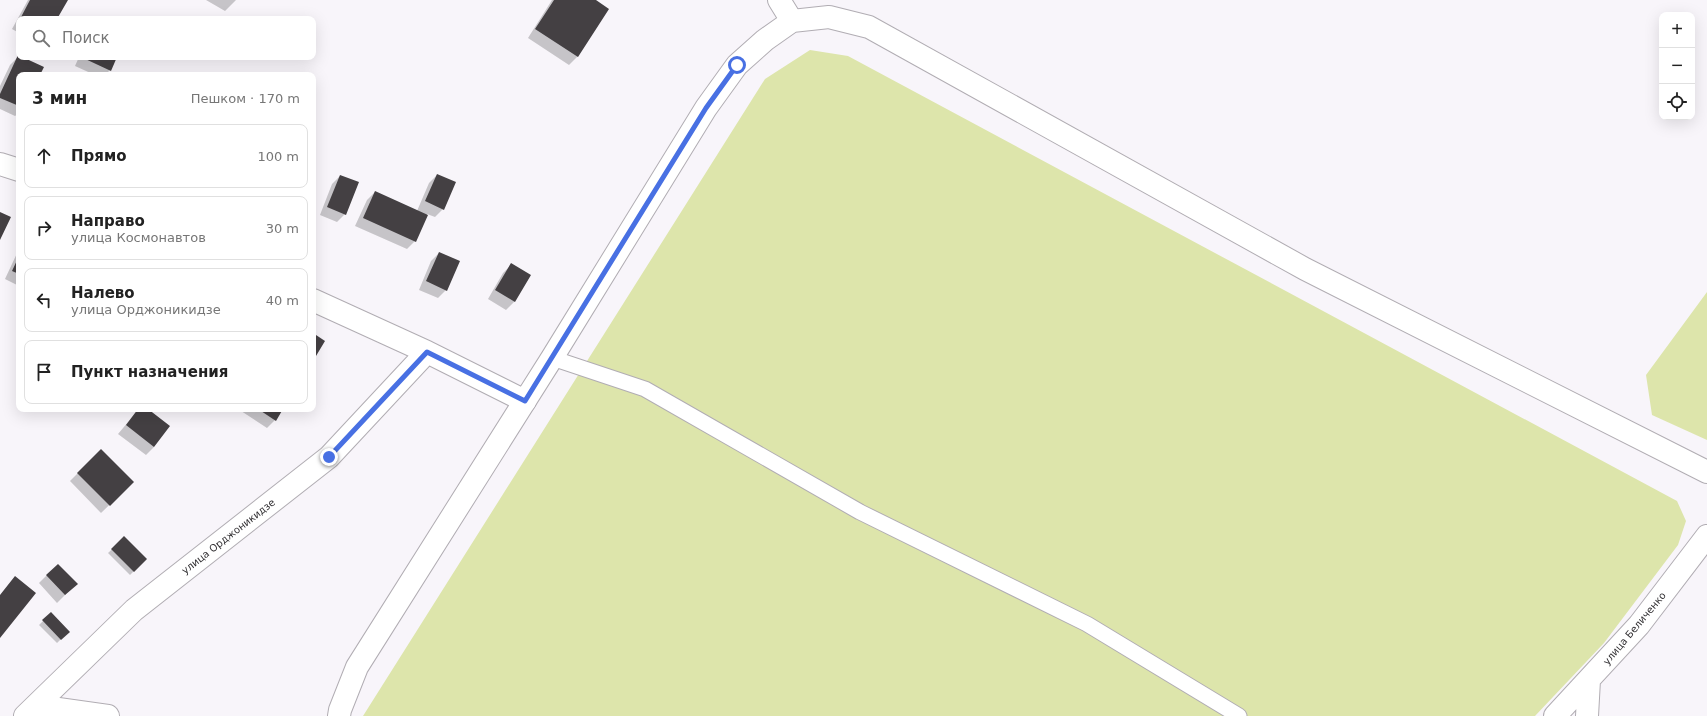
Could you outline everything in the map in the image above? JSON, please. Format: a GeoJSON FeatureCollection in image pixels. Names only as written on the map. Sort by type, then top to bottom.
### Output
{"type":"FeatureCollection","features":[{"type":"Feature","properties":{"kind":"street"},"geometry":{"type":"LineString","coordinates":[[779,0],[792,21]]}},
{"type":"Feature","properties":{"kind":"street"},"geometry":{"type":"LineString","coordinates":[[339,716],[357,667],[552,358],[706,108],[737,65],[765,40],[792,21],[829,16],[869,27],[1305,269],[1707,472]]}},
{"type":"Feature","properties":{"kind":"street"},"geometry":{"type":"LineString","coordinates":[[0,164],[16,169]]}},
{"type":"Feature","properties":{"kind":"street"},"geometry":{"type":"LineString","coordinates":[[316,301],[427,352],[525,401]]}},
{"type":"Feature","properties":{"kind":"street","name":"улица Орджоникидзе"},"geometry":{"type":"LineString","coordinates":[[31,711],[134,610],[329,457],[427,352]]}},
{"type":"Feature","properties":{"kind":"street","name":"улица Беличенко"},"geometry":{"type":"LineString","coordinates":[[1555,716],[1639,625],[1707,536]]}},
{"type":"Feature","properties":{"kind":"street"},"geometry":{"type":"LineString","coordinates":[[1587,716],[1589,680]]}},
{"type":"Feature","properties":{"kind":"street"},"geometry":{"type":"LineString","coordinates":[[31,711],[108,716]]}},
{"type":"Feature","properties":{"kind":"lane"},"geometry":{"type":"LineString","coordinates":[[552,358],[646,389],[860,512],[1087,624],[1239,716]]}},
{"type":"Feature","properties":{"kind":"green space"},"geometry":{"type":"Polygon","coordinates":[[[810,50],[848,56],[1677,501],[1686,521],[1678,545],[1604,643],[1535,716],[363,716],[765,79],[810,50]]]}},
{"type":"Feature","properties":{"kind":"green space"},"geometry":{"type":"Polygon","coordinates":[[[1707,292],[1707,440],[1652,415],[1646,375],[1707,292]]]}},
{"type":"Feature","properties":{"kind":"building"},"geometry":{"type":"Polygon","coordinates":[[[30,0],[68,0],[59,16],[22,16],[30,0]]]}},
{"type":"Feature","properties":{"kind":"building"},"geometry":{"type":"Polygon","coordinates":[[[554,0],[596,0],[609,9],[578,57],[535,29],[554,0]]]}},
{"type":"Feature","properties":{"kind":"building"},"geometry":{"type":"Polygon","coordinates":[[[16,59],[29,60],[44,67],[42,72],[16,72],[16,105],[0,98],[0,94],[16,59]]]}},
{"type":"Feature","properties":{"kind":"building"},"geometry":{"type":"Polygon","coordinates":[[[87,60],[116,60],[111,71],[87,60]]]}},
{"type":"Feature","properties":{"kind":"building"},"geometry":{"type":"Polygon","coordinates":[[[437,174],[456,182],[444,210],[425,201],[437,174]]]}},
{"type":"Feature","properties":{"kind":"building"},"geometry":{"type":"Polygon","coordinates":[[[340,175],[359,182],[346,215],[327,207],[340,175]]]}},
{"type":"Feature","properties":{"kind":"building"},"geometry":{"type":"Polygon","coordinates":[[[375,191],[428,215],[416,242],[363,218],[375,191]]]}},
{"type":"Feature","properties":{"kind":"building"},"geometry":{"type":"Polygon","coordinates":[[[0,212],[11,217],[0,240],[0,212]]]}},
{"type":"Feature","properties":{"kind":"building"},"geometry":{"type":"Polygon","coordinates":[[[439,252],[460,261],[447,291],[426,281],[439,252]]]}},
{"type":"Feature","properties":{"kind":"building"},"geometry":{"type":"Polygon","coordinates":[[[16,262],[16,273],[12,271],[16,262]]]}},
{"type":"Feature","properties":{"kind":"building"},"geometry":{"type":"Polygon","coordinates":[[[511,263],[531,275],[515,302],[495,290],[511,263]]]}},
{"type":"Feature","properties":{"kind":"building"},"geometry":{"type":"Polygon","coordinates":[[[316,335],[325,341],[316,356],[316,335]]]}},
{"type":"Feature","properties":{"kind":"building"},"geometry":{"type":"Polygon","coordinates":[[[136,412],[152,412],[170,426],[154,447],[126,425],[136,412]]]}},
{"type":"Feature","properties":{"kind":"building"},"geometry":{"type":"Polygon","coordinates":[[[262,412],[281,412],[276,421],[262,412]]]}},
{"type":"Feature","properties":{"kind":"building"},"geometry":{"type":"Polygon","coordinates":[[[101,449],[134,482],[110,506],[77,473],[101,449]]]}},
{"type":"Feature","properties":{"kind":"building"},"geometry":{"type":"Polygon","coordinates":[[[124,536],[147,559],[134,572],[111,549],[124,536]]]}},
{"type":"Feature","properties":{"kind":"building"},"geometry":{"type":"Polygon","coordinates":[[[58,564],[78,584],[65,595],[46,575],[58,564]]]}},
{"type":"Feature","properties":{"kind":"building"},"geometry":{"type":"Polygon","coordinates":[[[15,576],[36,593],[0,638],[0,595],[15,576]]]}},
{"type":"Feature","properties":{"kind":"building"},"geometry":{"type":"Polygon","coordinates":[[[51,612],[70,632],[61,640],[42,620],[51,612]]]}},
{"type":"Feature","properties":{"kind":"route"},"geometry":{"type":"LineString","coordinates":[[329,457],[427,352],[525,401],[706,108],[737,65]]}}]}
